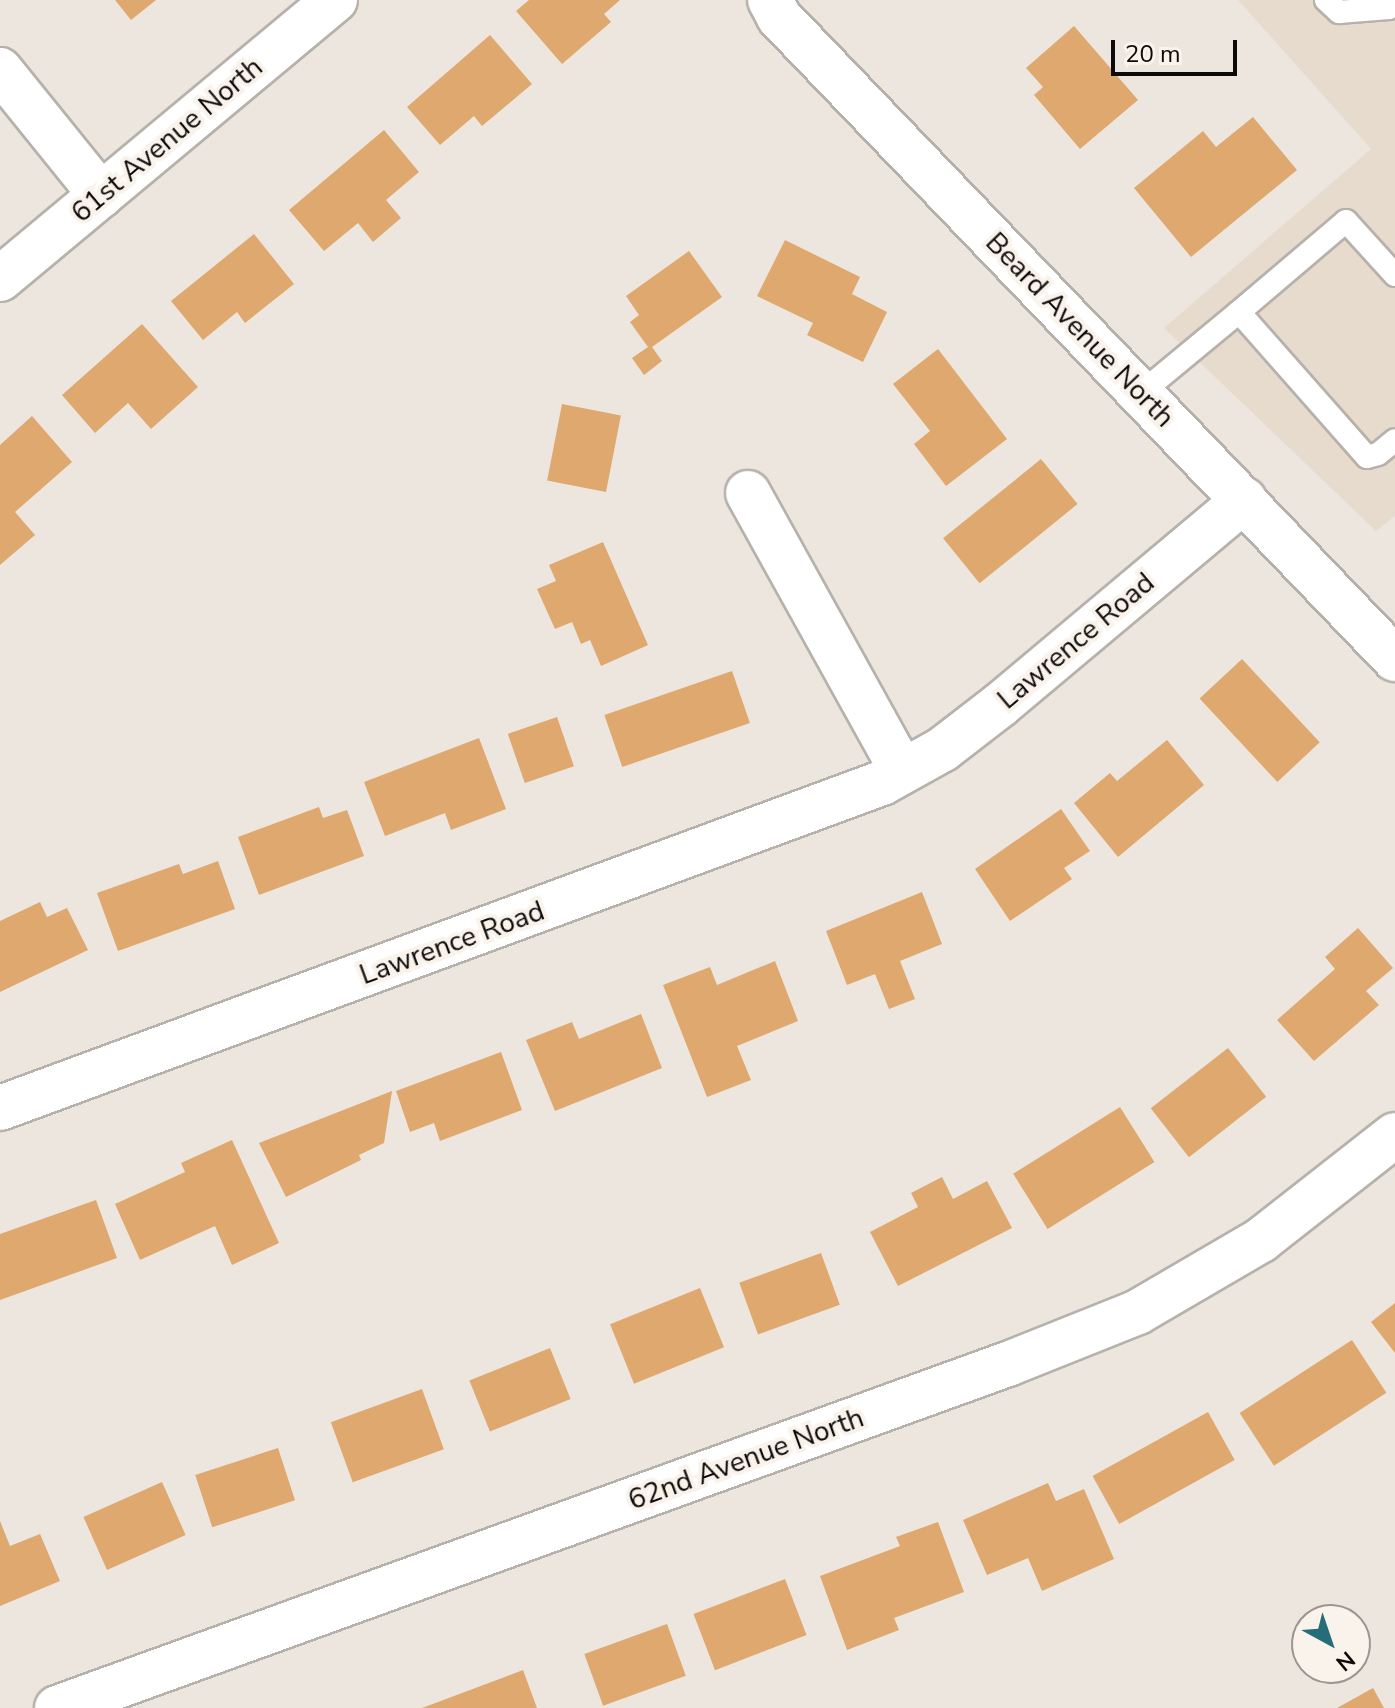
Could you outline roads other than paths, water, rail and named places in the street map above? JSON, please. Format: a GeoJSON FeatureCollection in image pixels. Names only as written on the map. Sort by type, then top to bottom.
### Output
{"type":"FeatureCollection","features":[{"type":"Feature","properties":{"kind":"street","name":"61st Avenue North"},"geometry":{"type":"LineString","coordinates":[[0,279],[335,0]]}},
{"type":"Feature","properties":{"kind":"street","name":"Beard Avenue North"},"geometry":{"type":"LineString","coordinates":[[774,2],[789,28],[1395,659]]}},
{"type":"Feature","properties":{"kind":"street"},"geometry":{"type":"LineString","coordinates":[[0,70],[101,195]]}},
{"type":"Feature","properties":{"kind":"street"},"geometry":{"type":"LineString","coordinates":[[748,493],[902,771]]}},
{"type":"Feature","properties":{"kind":"street","name":"Lawrence Road"},"geometry":{"type":"LineString","coordinates":[[0,1108],[815,810],[902,771],[943,749],[1000,705],[1244,500]]}},
{"type":"Feature","properties":{"kind":"street","name":"62nd Avenue North"},"geometry":{"type":"LineString","coordinates":[[57,1708],[1008,1364],[1138,1312],[1261,1240],[1395,1135]]}},
{"type":"Feature","properties":{"kind":"lane"},"geometry":{"type":"LineString","coordinates":[[1326,0],[1339,12],[1389,8],[1395,4]]}},
{"type":"Feature","properties":{"kind":"lane"},"geometry":{"type":"LineString","coordinates":[[1141,393],[1346,221],[1395,275]]}},
{"type":"Feature","properties":{"kind":"lane"},"geometry":{"type":"LineString","coordinates":[[1239,312],[1367,457],[1378,454],[1395,440]]}}]}
